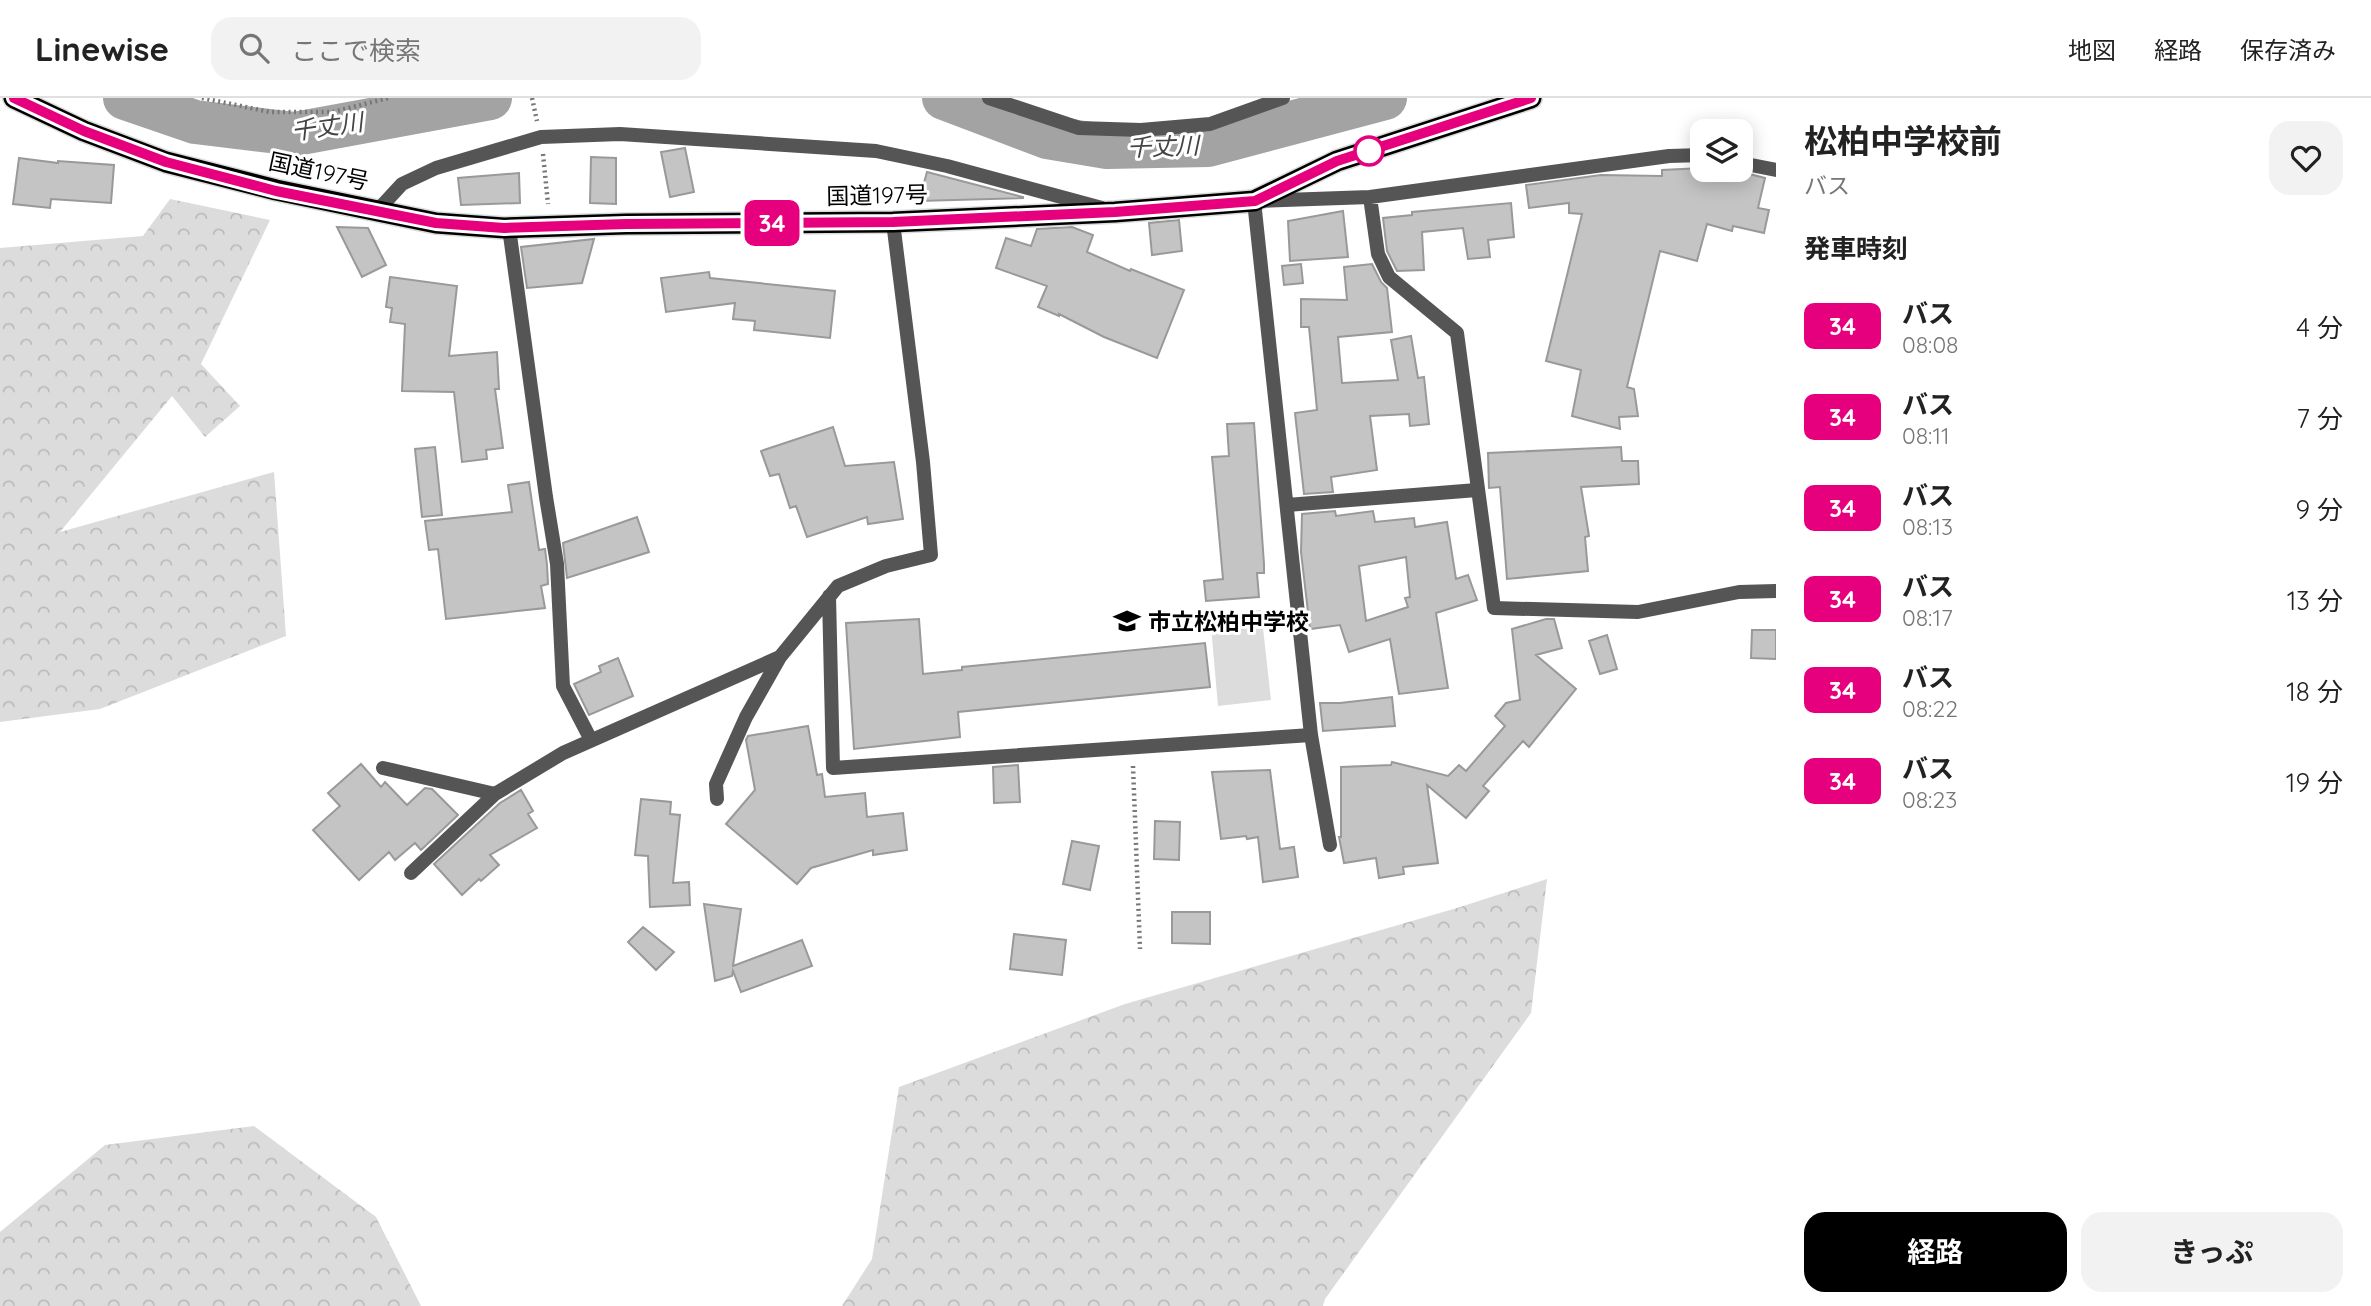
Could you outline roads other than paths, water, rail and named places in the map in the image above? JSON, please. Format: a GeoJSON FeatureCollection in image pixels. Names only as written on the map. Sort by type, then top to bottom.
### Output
{"type":"FeatureCollection","features":[{"type":"Feature","properties":{"kind":"highway","name":"国道197号"},"geometry":{"type":"LineString","coordinates":[[14,98],[84,131],[166,162],[276,191],[436,223],[509,228],[893,222],[1115,212],[1255,201],[1337,161],[1531,98]]}},
{"type":"Feature","properties":{"kind":"street"},"geometry":{"type":"LineString","coordinates":[[989,98],[1079,128],[1141,130],[1210,124],[1283,98]]}},
{"type":"Feature","properties":{"kind":"street"},"geometry":{"type":"LineString","coordinates":[[378,210],[402,184],[436,167],[541,137],[620,134],[876,151],[947,166],[1115,212]]}},
{"type":"Feature","properties":{"kind":"street"},"geometry":{"type":"LineString","coordinates":[[1330,845],[1311,735],[1255,201],[1370,197],[1690,155]]}},
{"type":"Feature","properties":{"kind":"street"},"geometry":{"type":"LineString","coordinates":[[1753,165],[1776,170]]}},
{"type":"Feature","properties":{"kind":"street"},"geometry":{"type":"LineString","coordinates":[[1370,197],[1378,254],[1389,277],[1457,333],[1494,607],[1638,612],[1739,592],[1776,592]]}},
{"type":"Feature","properties":{"kind":"street"},"geometry":{"type":"LineString","coordinates":[[716,799],[716,784],[746,717],[780,657],[829,596],[838,586],[886,566],[931,555],[923,462],[893,222]]}},
{"type":"Feature","properties":{"kind":"street"},"geometry":{"type":"LineString","coordinates":[[509,228],[545,497],[557,564],[563,686],[591,740]]}},
{"type":"Feature","properties":{"kind":"street"},"geometry":{"type":"LineString","coordinates":[[1287,505],[1477,490]]}},
{"type":"Feature","properties":{"kind":"street"},"geometry":{"type":"LineString","coordinates":[[829,596],[832,768],[1311,735]]}},
{"type":"Feature","properties":{"kind":"street"},"geometry":{"type":"LineString","coordinates":[[411,873],[495,794],[562,753],[780,657]]}},
{"type":"Feature","properties":{"kind":"street"},"geometry":{"type":"LineString","coordinates":[[383,768],[495,794]]}},
{"type":"Feature","properties":{"kind":"waterway","name":"千丈川"},"geometry":{"type":"LineString","coordinates":[[125,98],[195,122],[295,134],[490,98]]}},
{"type":"Feature","properties":{"kind":"waterway","name":"千丈川"},"geometry":{"type":"LineString","coordinates":[[944,98],[1047,137],[1107,147],[1208,145],[1385,98]]}},
{"type":"Feature","properties":{"kind":"place","name":"市立松柏中学校"},"geometry":{"type":"Point","coordinates":[1127,621]}}]}
